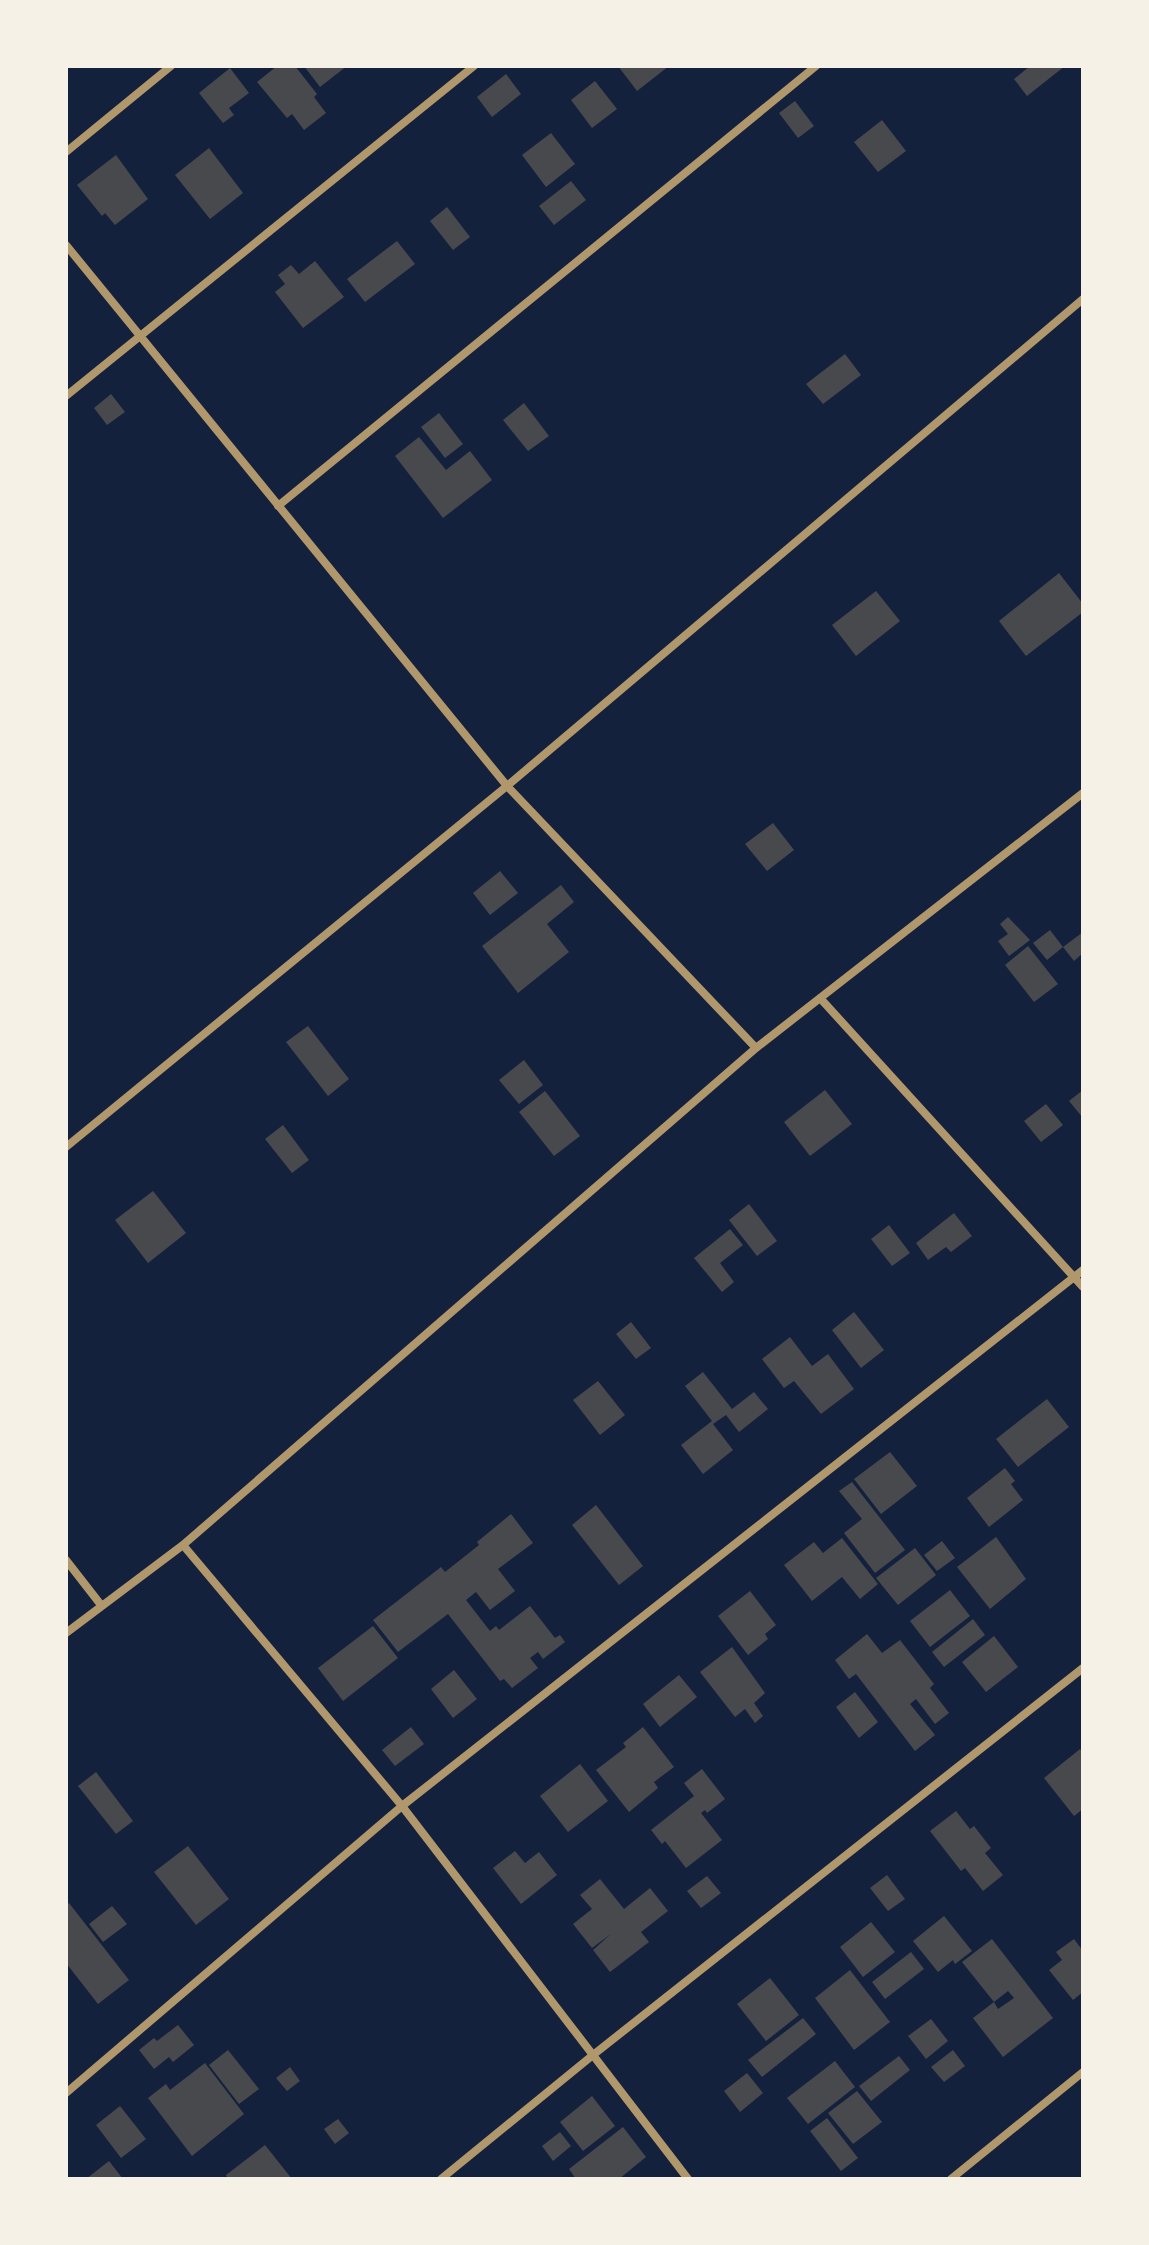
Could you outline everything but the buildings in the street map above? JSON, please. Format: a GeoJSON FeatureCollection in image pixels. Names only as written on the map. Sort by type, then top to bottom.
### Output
{"type":"FeatureCollection","features":[{"type":"Feature","properties":{"kind":"street"},"geometry":{"type":"LineString","coordinates":[[66,152],[171,66]]}},
{"type":"Feature","properties":{"kind":"street"},"geometry":{"type":"LineString","coordinates":[[66,396],[474,66]]}},
{"type":"Feature","properties":{"kind":"street"},"geometry":{"type":"LineString","coordinates":[[278,506],[816,66]]}},
{"type":"Feature","properties":{"kind":"street"},"geometry":{"type":"LineString","coordinates":[[66,245],[507,786],[756,1048]]}},
{"type":"Feature","properties":{"kind":"street"},"geometry":{"type":"LineString","coordinates":[[66,1147],[507,786],[1083,299]]}},
{"type":"Feature","properties":{"kind":"street"},"geometry":{"type":"LineString","coordinates":[[66,1633],[183,1545],[756,1048],[1083,793]]}},
{"type":"Feature","properties":{"kind":"street"},"geometry":{"type":"LineString","coordinates":[[820,998],[1083,1287]]}},
{"type":"Feature","properties":{"kind":"street"},"geometry":{"type":"LineString","coordinates":[[66,2093],[402,1806],[1083,1270]]}},
{"type":"Feature","properties":{"kind":"street"},"geometry":{"type":"LineString","coordinates":[[183,1545],[402,1806],[688,2179]]}},
{"type":"Feature","properties":{"kind":"street"},"geometry":{"type":"LineString","coordinates":[[66,1560],[101,1605]]}},
{"type":"Feature","properties":{"kind":"street"},"geometry":{"type":"LineString","coordinates":[[441,2179],[1083,1668]]}},
{"type":"Feature","properties":{"kind":"street"},"geometry":{"type":"LineString","coordinates":[[951,2179],[1083,2072]]}}]}
